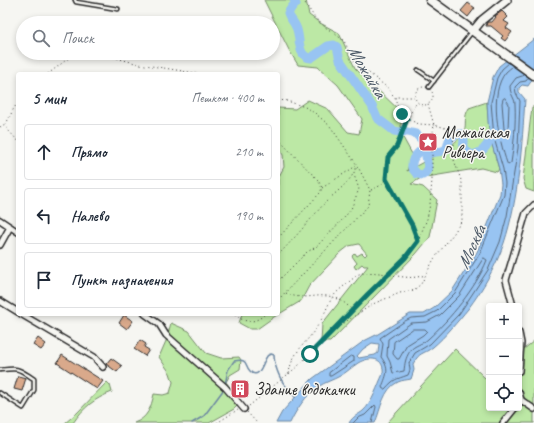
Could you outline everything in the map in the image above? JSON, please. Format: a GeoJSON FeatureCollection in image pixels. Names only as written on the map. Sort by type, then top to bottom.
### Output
{"type":"FeatureCollection","features":[{"type":"Feature","properties":{"kind":"main road"},"geometry":{"type":"LineString","coordinates":[[430,0],[534,76]]}},
{"type":"Feature","properties":{"kind":"street"},"geometry":{"type":"LineString","coordinates":[[473,31],[482,20],[507,0]]}},
{"type":"Feature","properties":{"kind":"street"},"geometry":{"type":"LineString","coordinates":[[512,303],[506,280],[526,213],[534,205]]}},
{"type":"Feature","properties":{"kind":"street"},"geometry":{"type":"LineString","coordinates":[[0,220],[16,231]]}},
{"type":"Feature","properties":{"kind":"street"},"geometry":{"type":"LineString","coordinates":[[0,245],[10,227]]}},
{"type":"Feature","properties":{"kind":"street"},"geometry":{"type":"LineString","coordinates":[[0,301],[16,311]]}},
{"type":"Feature","properties":{"kind":"street"},"geometry":{"type":"LineString","coordinates":[[24,316],[94,357],[102,367]]}},
{"type":"Feature","properties":{"kind":"street"},"geometry":{"type":"LineString","coordinates":[[148,316],[159,324],[166,335],[225,387],[244,409]]}},
{"type":"Feature","properties":{"kind":"street"},"geometry":{"type":"LineString","coordinates":[[522,403],[534,409]]}},
{"type":"Feature","properties":{"kind":"street"},"geometry":{"type":"LineString","coordinates":[[502,423],[512,411]]}},
{"type":"Feature","properties":{"kind":"lane"},"geometry":{"type":"LineString","coordinates":[[75,0],[76,2],[118,9]]}},
{"type":"Feature","properties":{"kind":"lane"},"geometry":{"type":"LineString","coordinates":[[429,88],[473,31]]}},
{"type":"Feature","properties":{"kind":"lane"},"geometry":{"type":"LineString","coordinates":[[418,70],[434,81]]}},
{"type":"Feature","properties":{"kind":"lane"},"geometry":{"type":"LineString","coordinates":[[0,370],[15,368],[20,370],[34,379],[34,390],[23,408],[0,393]]}},
{"type":"Feature","properties":{"kind":"path"},"geometry":{"type":"LineString","coordinates":[[303,0],[315,18],[344,42],[355,62],[390,89],[395,97],[396,105],[407,119],[419,124],[434,125],[448,130],[452,136],[454,160],[462,183],[463,216],[460,224],[434,259],[421,284],[414,290],[400,293],[375,303],[334,330]]}},
{"type":"Feature","properties":{"kind":"path"},"geometry":{"type":"LineString","coordinates":[[51,72],[66,60]]}},
{"type":"Feature","properties":{"kind":"path"},"geometry":{"type":"LineString","coordinates":[[124,60],[189,72]]}},
{"type":"Feature","properties":{"kind":"path"},"geometry":{"type":"LineString","coordinates":[[424,86],[429,88],[433,92],[431,102],[421,105],[414,97],[415,92],[424,86]]}},
{"type":"Feature","properties":{"kind":"path"},"geometry":{"type":"LineString","coordinates":[[395,97],[414,97]]}},
{"type":"Feature","properties":{"kind":"path"},"geometry":{"type":"LineString","coordinates":[[280,100],[306,107],[330,126],[357,165],[370,190],[368,206],[280,298]]}},
{"type":"Feature","properties":{"kind":"path"},"geometry":{"type":"LineString","coordinates":[[417,102],[407,119],[397,146],[388,157],[386,179],[412,225],[418,241]]}},
{"type":"Feature","properties":{"kind":"path"},"geometry":{"type":"LineString","coordinates":[[217,423],[234,412],[244,409],[258,400],[288,374],[405,258],[418,241],[427,219],[430,204],[434,125],[428,104]]}},
{"type":"Feature","properties":{"kind":"path"},"geometry":{"type":"LineString","coordinates":[[0,127],[6,124],[16,106]]}},
{"type":"Feature","properties":{"kind":"path"},"geometry":{"type":"LineString","coordinates":[[6,124],[7,129],[16,139]]}},
{"type":"Feature","properties":{"kind":"path"},"geometry":{"type":"LineString","coordinates":[[280,141],[318,180],[322,188]]}},
{"type":"Feature","properties":{"kind":"path"},"geometry":{"type":"LineString","coordinates":[[280,253],[324,204],[354,175],[357,165]]}},
{"type":"Feature","properties":{"kind":"path"},"geometry":{"type":"LineString","coordinates":[[280,236],[317,197],[322,188],[357,165]]}},
{"type":"Feature","properties":{"kind":"path"},"geometry":{"type":"LineString","coordinates":[[280,279],[308,252],[316,247],[351,209],[359,189],[354,175]]}},
{"type":"Feature","properties":{"kind":"path"},"geometry":{"type":"LineString","coordinates":[[370,190],[378,187],[386,179]]}},
{"type":"Feature","properties":{"kind":"path"},"geometry":{"type":"LineString","coordinates":[[288,374],[294,355],[309,339],[333,297],[357,275],[373,272],[417,278],[425,275]]}},
{"type":"Feature","properties":{"kind":"path"},"geometry":{"type":"LineString","coordinates":[[286,293],[292,296],[324,295],[333,297],[346,304],[352,310]]}},
{"type":"Feature","properties":{"kind":"path"},"geometry":{"type":"LineString","coordinates":[[238,316],[244,321],[253,322],[263,316]]}},
{"type":"Feature","properties":{"kind":"path"},"geometry":{"type":"LineString","coordinates":[[244,409],[257,423]]}},
{"type":"Feature","properties":{"kind":"green space"},"geometry":{"type":"Polygon","coordinates":[[[264,0],[306,0],[309,15],[320,23],[339,33],[355,68],[401,112],[401,134],[412,154],[407,171],[455,142],[464,132],[466,115],[469,108],[487,102],[491,136],[499,169],[497,172],[481,168],[421,178],[411,184],[423,187],[437,200],[430,237],[416,254],[330,342],[321,342],[322,324],[368,266],[364,266],[362,264],[356,269],[354,266],[357,263],[352,256],[355,253],[357,256],[362,253],[365,256],[367,254],[359,244],[349,246],[340,253],[309,286],[301,301],[280,313],[280,174],[284,167],[283,155],[280,150],[280,108],[295,109],[308,100],[328,109],[348,132],[359,134],[362,119],[338,85],[318,67],[298,65],[280,32],[280,16],[272,16],[264,0]]]}},
{"type":"Feature","properties":{"kind":"green space"},"geometry":{"type":"Polygon","coordinates":[[[532,107],[534,107],[534,192],[526,189],[523,179],[532,107]]]}},
{"type":"Feature","properties":{"kind":"green space"},"geometry":{"type":"Polygon","coordinates":[[[241,316],[276,316],[257,329],[250,329],[239,323],[241,316]]]}},
{"type":"Feature","properties":{"kind":"green space"},"geometry":{"type":"Polygon","coordinates":[[[171,323],[189,331],[206,353],[221,358],[239,357],[241,360],[240,369],[230,375],[226,382],[241,402],[234,409],[209,423],[134,423],[146,415],[150,408],[154,394],[163,395],[170,393],[173,382],[170,373],[159,357],[166,341],[171,323]]]}},
{"type":"Feature","properties":{"kind":"green space"},"geometry":{"type":"Polygon","coordinates":[[[534,341],[534,423],[387,423],[455,349],[486,378],[486,411],[522,411],[522,351],[534,341]]]}},
{"type":"Feature","properties":{"kind":"green space"},"geometry":{"type":"Polygon","coordinates":[[[107,382],[110,385],[112,392],[90,404],[81,412],[73,423],[65,423],[77,413],[107,382]]]}},
{"type":"Feature","properties":{"kind":"water"},"geometry":{"type":"Polygon","coordinates":[[[534,39],[534,77],[528,86],[522,85],[519,88],[519,92],[525,99],[523,135],[513,208],[501,252],[489,277],[468,309],[451,329],[433,347],[418,357],[413,364],[414,370],[411,379],[398,382],[389,389],[383,400],[375,423],[349,423],[370,403],[383,374],[382,364],[379,361],[367,359],[323,384],[309,394],[295,413],[290,423],[276,423],[282,412],[312,379],[364,341],[410,314],[424,314],[434,308],[452,291],[477,252],[500,194],[501,184],[499,169],[490,138],[487,102],[493,77],[499,66],[534,39]],[[372,343],[363,349],[357,356],[359,358],[375,355],[378,353],[379,344],[372,343]]]}},
{"type":"Feature","properties":{"kind":"building"},"geometry":{"type":"Polygon","coordinates":[[[468,3],[475,8],[468,17],[461,11],[468,3]]]}},
{"type":"Feature","properties":{"kind":"building"},"geometry":{"type":"Polygon","coordinates":[[[502,11],[508,17],[504,21],[509,24],[506,28],[512,32],[505,41],[501,38],[503,36],[491,26],[486,26],[487,22],[492,22],[496,17],[495,16],[502,11]]]}},
{"type":"Feature","properties":{"kind":"building"},"geometry":{"type":"Polygon","coordinates":[[[123,316],[133,321],[127,329],[119,323],[123,316]]]}},
{"type":"Feature","properties":{"kind":"building"},"geometry":{"type":"Polygon","coordinates":[[[38,338],[46,344],[41,350],[33,345],[38,338]]]}},
{"type":"Feature","properties":{"kind":"building"},"geometry":{"type":"Polygon","coordinates":[[[140,340],[146,344],[144,347],[149,350],[145,356],[134,349],[140,340]]]}},
{"type":"Feature","properties":{"kind":"building"},"geometry":{"type":"Polygon","coordinates":[[[62,355],[103,381],[97,389],[57,363],[62,355]]]}},
{"type":"Feature","properties":{"kind":"building"},"geometry":{"type":"Polygon","coordinates":[[[111,358],[122,366],[117,372],[106,364],[111,358]]]}},
{"type":"Feature","properties":{"kind":"building"},"geometry":{"type":"Polygon","coordinates":[[[18,376],[26,378],[22,391],[14,389],[18,376]]]}},
{"type":"Feature","properties":{"kind":"waterway","name":"Можайка"},"geometry":{"type":"LineString","coordinates":[[294,0],[296,4],[288,13],[295,25],[303,54],[306,57],[311,58],[328,46],[334,45],[337,47],[340,60],[372,106],[377,118],[394,131],[416,134],[422,140],[424,146],[414,158],[412,164],[412,168],[417,174],[423,175],[427,171],[428,167],[426,156],[431,153],[445,150],[450,137],[462,134],[464,139],[463,149],[472,155],[483,150],[490,138],[501,137]]}},
{"type":"Feature","properties":{"kind":"waterway"},"geometry":{"type":"LineString","coordinates":[[225,385],[228,370],[234,361],[244,361],[248,369],[256,374],[260,370],[267,356],[271,354],[274,355],[276,367],[281,379],[295,397]]}},
{"type":"Feature","properties":{"kind":"waterway"},"geometry":{"type":"LineString","coordinates":[[192,423],[204,416],[224,389]]}},
{"type":"Feature","properties":{"kind":"place","name":"Можайская Ривьера"},"geometry":{"type":"Point","coordinates":[428,142]}},
{"type":"Feature","properties":{"kind":"place","name":"Здание водокачки"},"geometry":{"type":"Point","coordinates":[240,389]}},
{"type":"Feature","properties":{"kind":"route"},"geometry":{"type":"LineString","coordinates":[[310,354],[405,258],[418,241],[412,225],[386,179],[388,157],[397,146],[407,119],[402,114]]}},
{"type":"Feature","properties":{"kind":"water label","name":"Москва"},"geometry":{"type":"Point","coordinates":[471,247]}}]}
